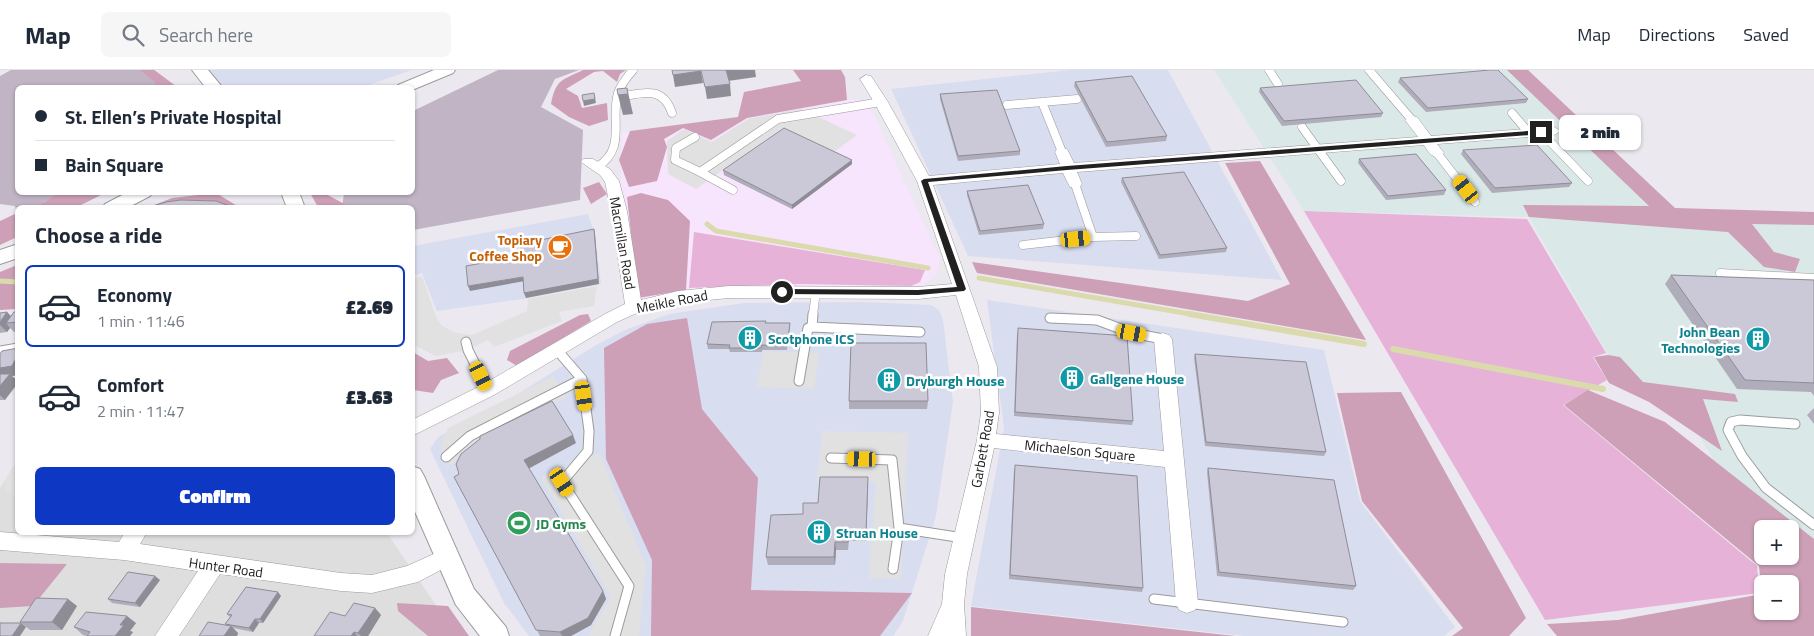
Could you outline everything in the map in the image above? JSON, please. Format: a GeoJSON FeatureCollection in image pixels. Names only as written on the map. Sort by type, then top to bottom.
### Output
{"type":"FeatureCollection","features":[{"type":"Feature","properties":{"kind":"street"},"geometry":{"type":"LineString","coordinates":[[200,70],[212,85]]}},
{"type":"Feature","properties":{"kind":"street"},"geometry":{"type":"LineString","coordinates":[[411,85],[447,70]]}},
{"type":"Feature","properties":{"kind":"street","name":"Garbett Road"},"geometry":{"type":"LineString","coordinates":[[866,79],[881,102],[924,181],[988,367],[990,412],[986,440],[963,538],[953,604],[955,636]]}},
{"type":"Feature","properties":{"kind":"street"},"geometry":{"type":"LineString","coordinates":[[1412,120],[1437,153]]}},
{"type":"Feature","properties":{"kind":"street"},"geometry":{"type":"LineString","coordinates":[[924,181],[1067,168],[1541,132]]}},
{"type":"Feature","properties":{"kind":"street"},"geometry":{"type":"LineString","coordinates":[[1062,152],[1075,184]]}},
{"type":"Feature","properties":{"kind":"street","name":"Macmillan Road"},"geometry":{"type":"LineString","coordinates":[[592,165],[605,172],[612,181],[619,211],[634,307]]}},
{"type":"Feature","properties":{"kind":"street"},"geometry":{"type":"LineString","coordinates":[[117,205],[138,195]]}},
{"type":"Feature","properties":{"kind":"street"},"geometry":{"type":"LineString","coordinates":[[0,258],[15,251]]}},
{"type":"Feature","properties":{"kind":"street","name":"Meikle Road"},"geometry":{"type":"LineString","coordinates":[[415,426],[488,390],[611,318],[634,307],[678,297],[730,292],[918,293],[962,289]]}},
{"type":"Feature","properties":{"kind":"street"},"geometry":{"type":"LineString","coordinates":[[1163,339],[1187,603]]}},
{"type":"Feature","properties":{"kind":"street","name":"Michaelson Square"},"geometry":{"type":"LineString","coordinates":[[986,440],[1174,460]]}},
{"type":"Feature","properties":{"kind":"street"},"geometry":{"type":"LineString","coordinates":[[415,483],[465,597],[496,636]]}},
{"type":"Feature","properties":{"kind":"street"},"geometry":{"type":"LineString","coordinates":[[124,551],[135,535]]}},
{"type":"Feature","properties":{"kind":"street","name":"Hunter Road"},"geometry":{"type":"LineString","coordinates":[[0,541],[124,551],[214,566],[340,582],[372,584],[411,575],[446,557]]}},
{"type":"Feature","properties":{"kind":"street"},"geometry":{"type":"LineString","coordinates":[[166,636],[214,566]]}},
{"type":"Feature","properties":{"kind":"street","name":"Garbett Road"},"geometry":{"type":"LineString","coordinates":[[939,636],[953,604]]}},
{"type":"Feature","properties":{"kind":"lane"},"geometry":{"type":"LineString","coordinates":[[592,165],[611,156],[616,143],[616,98],[625,77],[633,70]]}},
{"type":"Feature","properties":{"kind":"lane"},"geometry":{"type":"LineString","coordinates":[[1269,70],[1278,84]]}},
{"type":"Feature","properties":{"kind":"lane"},"geometry":{"type":"LineString","coordinates":[[1369,70],[1412,120]]}},
{"type":"Feature","properties":{"kind":"lane"},"geometry":{"type":"LineString","coordinates":[[616,98],[658,94],[667,97],[672,113]]}},
{"type":"Feature","properties":{"kind":"lane"},"geometry":{"type":"LineString","coordinates":[[1007,105],[1077,99]]}},
{"type":"Feature","properties":{"kind":"lane"},"geometry":{"type":"LineString","coordinates":[[700,172],[778,119],[881,102]]}},
{"type":"Feature","properties":{"kind":"lane"},"geometry":{"type":"LineString","coordinates":[[1042,102],[1062,152]]}},
{"type":"Feature","properties":{"kind":"lane"},"geometry":{"type":"LineString","coordinates":[[1512,113],[1541,132],[1588,181]]}},
{"type":"Feature","properties":{"kind":"lane"},"geometry":{"type":"LineString","coordinates":[[1302,127],[1342,181]]}},
{"type":"Feature","properties":{"kind":"lane"},"geometry":{"type":"LineString","coordinates":[[695,137],[676,148],[675,160],[733,190]]}},
{"type":"Feature","properties":{"kind":"lane"},"geometry":{"type":"LineString","coordinates":[[1437,153],[1475,202]]}},
{"type":"Feature","properties":{"kind":"lane"},"geometry":{"type":"LineString","coordinates":[[1075,184],[1093,237]]}},
{"type":"Feature","properties":{"kind":"lane"},"geometry":{"type":"LineString","coordinates":[[1024,245],[1093,237],[1136,236]]}},
{"type":"Feature","properties":{"kind":"lane"},"geometry":{"type":"LineString","coordinates":[[1720,273],[1814,278]]}},
{"type":"Feature","properties":{"kind":"lane"},"geometry":{"type":"LineString","coordinates":[[812,328],[816,291]]}},
{"type":"Feature","properties":{"kind":"lane"},"geometry":{"type":"LineString","coordinates":[[1050,318],[1098,320],[1132,333],[1163,339]]}},
{"type":"Feature","properties":{"kind":"lane"},"geometry":{"type":"LineString","coordinates":[[799,381],[808,328],[920,332]]}},
{"type":"Feature","properties":{"kind":"lane"},"geometry":{"type":"LineString","coordinates":[[466,342],[468,350],[488,390]]}},
{"type":"Feature","properties":{"kind":"lane"},"geometry":{"type":"LineString","coordinates":[[0,351],[15,348]]}},
{"type":"Feature","properties":{"kind":"lane"},"geometry":{"type":"LineString","coordinates":[[557,350],[582,379],[589,431],[588,452],[562,482],[629,586],[615,636]]}},
{"type":"Feature","properties":{"kind":"lane"},"geometry":{"type":"LineString","coordinates":[[446,457],[470,436],[582,379]]}},
{"type":"Feature","properties":{"kind":"lane"},"geometry":{"type":"LineString","coordinates":[[1795,424],[1740,420],[1730,422],[1728,430],[1742,456],[1766,488],[1814,525]]}},
{"type":"Feature","properties":{"kind":"lane"},"geometry":{"type":"LineString","coordinates":[[831,458],[892,460],[898,528],[892,569]]}},
{"type":"Feature","properties":{"kind":"lane"},"geometry":{"type":"LineString","coordinates":[[898,528],[963,538]]}},
{"type":"Feature","properties":{"kind":"lane"},"geometry":{"type":"LineString","coordinates":[[1154,599],[1343,622]]}},
{"type":"Feature","properties":{"kind":"shaded area"},"geometry":{"type":"Polygon","coordinates":[[[11,70],[154,70],[174,85],[15,85],[15,195],[54,195],[45,202],[36,205],[15,206],[0,204],[0,76],[11,70]]]}},
{"type":"Feature","properties":{"kind":"shaded area"},"geometry":{"type":"Polygon","coordinates":[[[140,70],[154,70],[174,85],[156,85],[155,82],[140,70]]]}},
{"type":"Feature","properties":{"kind":"shaded area"},"geometry":{"type":"Polygon","coordinates":[[[206,70],[412,70],[369,85],[223,85],[206,70]]]}},
{"type":"Feature","properties":{"kind":"shaded area"},"geometry":{"type":"Polygon","coordinates":[[[498,70],[579,70],[555,79],[541,107],[583,130],[580,200],[415,230],[415,205],[342,205],[344,195],[415,195],[415,110],[498,70]]]}},
{"type":"Feature","properties":{"kind":"shaded area"},"geometry":{"type":"Polygon","coordinates":[[[583,70],[626,70],[620,74],[617,82],[603,71],[594,72],[566,89],[578,96],[582,108],[607,103],[608,120],[589,126],[569,117],[551,104],[558,85],[565,79],[583,70]]]}},
{"type":"Feature","properties":{"kind":"shaded area"},"geometry":{"type":"Polygon","coordinates":[[[793,70],[841,70],[845,77],[847,100],[747,118],[711,140],[683,128],[664,139],[667,147],[657,181],[629,187],[619,160],[630,131],[738,117],[744,92],[801,81],[793,70]]]}},
{"type":"Feature","properties":{"kind":"shaded area"},"geometry":{"type":"Polygon","coordinates":[[[1070,70],[1168,70],[1282,280],[968,256],[891,89],[1070,70]]]}},
{"type":"Feature","properties":{"kind":"shaded area"},"geometry":{"type":"Polygon","coordinates":[[[1214,70],[1518,70],[1668,214],[1814,217],[1814,540],[1799,529],[1799,520],[1787,520],[1720,471],[1691,422],[1608,355],[1529,217],[1304,211],[1214,70]]]}},
{"type":"Feature","properties":{"kind":"shaded area"},"geometry":{"type":"Polygon","coordinates":[[[1507,70],[1528,70],[1675,208],[1814,212],[1814,225],[1752,224],[1774,252],[1800,259],[1795,272],[1764,267],[1728,232],[1529,217],[1523,205],[1649,206],[1507,70]]]}},
{"type":"Feature","properties":{"kind":"shaded area"},"geometry":{"type":"Polygon","coordinates":[[[847,100],[867,100],[940,259],[936,274],[920,288],[641,301],[621,186],[621,133],[738,117],[747,118],[847,100]]]}},
{"type":"Feature","properties":{"kind":"shaded area"},"geometry":{"type":"Polygon","coordinates":[[[801,109],[857,135],[834,152],[782,128],[696,189],[668,174],[667,141],[684,129],[712,142],[748,119],[801,109]]]}},
{"type":"Feature","properties":{"kind":"shaded area"},"geometry":{"type":"Polygon","coordinates":[[[1260,161],[1366,340],[977,273],[972,262],[1248,301],[1290,284],[1225,163],[1260,161]]]}},
{"type":"Feature","properties":{"kind":"shaded area"},"geometry":{"type":"Polygon","coordinates":[[[599,182],[607,194],[591,204],[583,188],[599,182]]]}},
{"type":"Feature","properties":{"kind":"shaded area"},"geometry":{"type":"Polygon","coordinates":[[[641,193],[668,200],[690,221],[686,290],[638,298],[627,197],[641,193]]]}},
{"type":"Feature","properties":{"kind":"shaded area"},"geometry":{"type":"Polygon","coordinates":[[[54,195],[101,195],[81,205],[36,205],[45,202],[54,195]]]}},
{"type":"Feature","properties":{"kind":"shaded area"},"geometry":{"type":"Polygon","coordinates":[[[219,195],[236,205],[154,205],[172,198],[219,195]]]}},
{"type":"Feature","properties":{"kind":"shaded area"},"geometry":{"type":"Polygon","coordinates":[[[311,195],[328,195],[346,205],[317,205],[311,195]]]}},
{"type":"Feature","properties":{"kind":"shaded area"},"geometry":{"type":"Polygon","coordinates":[[[1304,211],[1527,219],[1606,353],[1593,357],[1607,380],[1563,405],[1757,566],[1758,575],[1754,575],[1754,594],[1545,620],[1304,211]]]}},
{"type":"Feature","properties":{"kind":"shaded area"},"geometry":{"type":"Polygon","coordinates":[[[15,214],[15,238],[0,245],[0,221],[15,214]]]}},
{"type":"Feature","properties":{"kind":"shaded area"},"geometry":{"type":"Polygon","coordinates":[[[588,214],[595,234],[601,284],[523,299],[437,311],[422,273],[415,275],[415,246],[588,214]]]}},
{"type":"Feature","properties":{"kind":"shaded area"},"geometry":{"type":"Polygon","coordinates":[[[694,232],[925,270],[920,282],[911,286],[800,284],[689,288],[694,232]]]}},
{"type":"Feature","properties":{"kind":"shaded area"},"geometry":{"type":"Polygon","coordinates":[[[15,266],[15,309],[0,310],[0,272],[15,266]]]}},
{"type":"Feature","properties":{"kind":"shaded area"},"geometry":{"type":"Polygon","coordinates":[[[422,276],[436,317],[442,326],[456,333],[472,335],[527,311],[528,299],[597,286],[594,306],[559,312],[562,321],[494,347],[488,340],[468,350],[436,356],[415,346],[415,278],[422,276]]]}},
{"type":"Feature","properties":{"kind":"shaded area"},"geometry":{"type":"Polygon","coordinates":[[[987,300],[1324,350],[1360,501],[1455,627],[1444,636],[1245,636],[971,606],[1004,428],[987,300]]]}},
{"type":"Feature","properties":{"kind":"shaded area"},"geometry":{"type":"Polygon","coordinates":[[[865,302],[931,305],[939,310],[943,320],[953,402],[936,516],[903,621],[893,636],[529,636],[504,603],[430,449],[438,437],[505,402],[596,345],[625,330],[669,314],[744,303],[865,302]]]}},
{"type":"Feature","properties":{"kind":"shaded area"},"geometry":{"type":"Polygon","coordinates":[[[588,314],[591,321],[517,366],[507,360],[510,351],[580,315],[588,314]]]}},
{"type":"Feature","properties":{"kind":"shaded area"},"geometry":{"type":"Polygon","coordinates":[[[687,318],[702,409],[758,478],[751,590],[912,593],[880,636],[651,636],[652,560],[606,459],[604,348],[647,324],[687,318]]]}},
{"type":"Feature","properties":{"kind":"shaded area"},"geometry":{"type":"Polygon","coordinates":[[[764,351],[819,353],[814,389],[757,387],[764,351]]]}},
{"type":"Feature","properties":{"kind":"shaded area"},"geometry":{"type":"Polygon","coordinates":[[[415,353],[428,361],[447,358],[459,373],[441,380],[433,393],[415,390],[415,353]]]}},
{"type":"Feature","properties":{"kind":"shaded area"},"geometry":{"type":"Polygon","coordinates":[[[1608,355],[1620,357],[1643,382],[1735,394],[1738,402],[1703,399],[1722,451],[1649,402],[1609,383],[1594,357],[1608,355]]]}},
{"type":"Feature","properties":{"kind":"shaded area"},"geometry":{"type":"Polygon","coordinates":[[[554,376],[566,398],[474,442],[451,466],[440,447],[448,428],[554,376]]]}},
{"type":"Feature","properties":{"kind":"shaded area"},"geometry":{"type":"Polygon","coordinates":[[[1588,390],[1665,422],[1790,520],[1754,520],[1754,562],[1564,405],[1588,390]]]}},
{"type":"Feature","properties":{"kind":"shaded area"},"geometry":{"type":"Polygon","coordinates":[[[1401,392],[1526,618],[1509,636],[1452,636],[1463,628],[1362,501],[1337,393],[1401,392]]]}},
{"type":"Feature","properties":{"kind":"shaded area"},"geometry":{"type":"Polygon","coordinates":[[[822,431],[908,433],[901,579],[869,578],[876,482],[817,481],[822,431]]]}},
{"type":"Feature","properties":{"kind":"shaded area"},"geometry":{"type":"Polygon","coordinates":[[[599,453],[646,566],[639,636],[588,636],[611,597],[541,477],[599,453]]]}},
{"type":"Feature","properties":{"kind":"shaded area"},"geometry":{"type":"Polygon","coordinates":[[[15,464],[15,498],[5,491],[6,478],[15,464]]]}},
{"type":"Feature","properties":{"kind":"shaded area"},"geometry":{"type":"Polygon","coordinates":[[[15,465],[15,535],[388,535],[457,636],[0,636],[0,488],[15,465]]]}},
{"type":"Feature","properties":{"kind":"shaded area"},"geometry":{"type":"Polygon","coordinates":[[[1799,527],[1814,539],[1814,636],[1557,636],[1547,624],[1618,620],[1754,595],[1754,620],[1799,620],[1799,575],[1760,575],[1758,565],[1799,565],[1799,527]]]}},
{"type":"Feature","properties":{"kind":"shaded area"},"geometry":{"type":"Polygon","coordinates":[[[0,563],[67,564],[33,606],[0,608],[0,563]]]}},
{"type":"Feature","properties":{"kind":"shaded area"},"geometry":{"type":"Polygon","coordinates":[[[397,603],[448,606],[469,636],[428,636],[398,611],[397,603]]]}},
{"type":"Feature","properties":{"kind":"shaded area"},"geometry":{"type":"Polygon","coordinates":[[[971,607],[1235,636],[971,636],[971,607]]]}},
{"type":"Feature","properties":{"kind":"building"},"geometry":{"type":"Polygon","coordinates":[[[672,70],[726,70],[730,84],[705,87],[701,71],[673,75],[672,70]]]}},
{"type":"Feature","properties":{"kind":"building"},"geometry":{"type":"Polygon","coordinates":[[[1498,70],[1528,99],[1428,108],[1400,78],[1498,70]]]}},
{"type":"Feature","properties":{"kind":"building"},"geometry":{"type":"Polygon","coordinates":[[[1132,76],[1167,136],[1107,142],[1075,82],[1132,76]]]}},
{"type":"Feature","properties":{"kind":"building"},"geometry":{"type":"Polygon","coordinates":[[[1356,80],[1383,113],[1284,121],[1260,88],[1356,80]]]}},
{"type":"Feature","properties":{"kind":"building"},"geometry":{"type":"Polygon","coordinates":[[[627,88],[628,94],[618,95],[617,89],[627,88]]]}},
{"type":"Feature","properties":{"kind":"building"},"geometry":{"type":"Polygon","coordinates":[[[997,90],[1020,151],[958,156],[940,94],[997,90]]]}},
{"type":"Feature","properties":{"kind":"building"},"geometry":{"type":"Polygon","coordinates":[[[594,93],[595,99],[583,101],[582,95],[594,93]]]}},
{"type":"Feature","properties":{"kind":"building"},"geometry":{"type":"Polygon","coordinates":[[[784,128],[852,160],[792,205],[723,170],[784,128]]]}},
{"type":"Feature","properties":{"kind":"building"},"geometry":{"type":"Polygon","coordinates":[[[1537,145],[1572,183],[1495,188],[1463,150],[1537,145]]]}},
{"type":"Feature","properties":{"kind":"building"},"geometry":{"type":"Polygon","coordinates":[[[1416,154],[1446,190],[1388,196],[1359,159],[1416,154]]]}},
{"type":"Feature","properties":{"kind":"building"},"geometry":{"type":"Polygon","coordinates":[[[1184,172],[1227,248],[1160,255],[1122,178],[1184,172]]]}},
{"type":"Feature","properties":{"kind":"building"},"geometry":{"type":"Polygon","coordinates":[[[1028,185],[1044,224],[980,231],[967,191],[1028,185]]]}},
{"type":"Feature","properties":{"kind":"building"},"geometry":{"type":"Polygon","coordinates":[[[181,200],[216,201],[227,205],[156,205],[181,200]]]}},
{"type":"Feature","properties":{"kind":"building"},"geometry":{"type":"Polygon","coordinates":[[[594,229],[598,279],[524,293],[523,277],[468,286],[466,266],[521,256],[521,244],[594,229]]]}},
{"type":"Feature","properties":{"kind":"building","name":"John Bean Technologies"},"geometry":{"type":"Polygon","coordinates":[[[1671,275],[1814,280],[1814,383],[1745,380],[1671,275]]]}},
{"type":"Feature","properties":{"kind":"building"},"geometry":{"type":"Polygon","coordinates":[[[7,312],[0,322],[0,313],[7,312]]]}},
{"type":"Feature","properties":{"kind":"building"},"geometry":{"type":"Polygon","coordinates":[[[14,312],[15,322],[6,323],[14,312]]]}},
{"type":"Feature","properties":{"kind":"building","name":"Scotphone ICS"},"geometry":{"type":"Polygon","coordinates":[[[766,321],[765,323],[790,323],[787,346],[762,345],[761,348],[729,348],[730,345],[707,344],[712,322],[766,321]]]}},
{"type":"Feature","properties":{"kind":"building","name":"Gallgene House"},"geometry":{"type":"Polygon","coordinates":[[[1018,328],[1127,336],[1133,421],[1015,412],[1018,328]]]}},
{"type":"Feature","properties":{"kind":"building","name":"Dryburgh House"},"geometry":{"type":"Polygon","coordinates":[[[851,343],[926,343],[928,401],[849,401],[851,343]]]}},
{"type":"Feature","properties":{"kind":"building"},"geometry":{"type":"Polygon","coordinates":[[[15,349],[15,360],[12,366],[0,368],[0,354],[2,351],[15,349]]]}},
{"type":"Feature","properties":{"kind":"building"},"geometry":{"type":"Polygon","coordinates":[[[1195,354],[1306,362],[1326,452],[1206,442],[1195,354]]]}},
{"type":"Feature","properties":{"kind":"building"},"geometry":{"type":"Polygon","coordinates":[[[0,374],[10,374],[0,386],[0,374]]]}},
{"type":"Feature","properties":{"kind":"building","name":"JD Gyms"},"geometry":{"type":"Polygon","coordinates":[[[552,401],[573,435],[524,460],[603,591],[588,618],[560,632],[536,630],[454,477],[459,474],[456,464],[461,454],[480,439],[480,436],[552,401]]]}},
{"type":"Feature","properties":{"kind":"building"},"geometry":{"type":"Polygon","coordinates":[[[1015,465],[1137,476],[1143,588],[1010,575],[1015,465]]]}},
{"type":"Feature","properties":{"kind":"building"},"geometry":{"type":"Polygon","coordinates":[[[1208,468],[1334,480],[1356,586],[1219,572],[1208,468]]]}},
{"type":"Feature","properties":{"kind":"building","name":"Struan House"},"geometry":{"type":"Polygon","coordinates":[[[820,477],[868,477],[866,533],[848,533],[848,542],[835,542],[834,557],[766,557],[771,515],[803,514],[803,503],[818,503],[820,477]]]}},
{"type":"Feature","properties":{"kind":"building"},"geometry":{"type":"Polygon","coordinates":[[[128,572],[155,576],[135,603],[108,599],[128,572]]]}},
{"type":"Feature","properties":{"kind":"building"},"geometry":{"type":"Polygon","coordinates":[[[246,587],[278,592],[260,619],[255,619],[249,628],[225,624],[232,615],[227,614],[246,587]]]}},
{"type":"Feature","properties":{"kind":"building"},"geometry":{"type":"Polygon","coordinates":[[[36,598],[68,599],[52,622],[20,622],[36,598]]]}},
{"type":"Feature","properties":{"kind":"building"},"geometry":{"type":"Polygon","coordinates":[[[354,603],[375,608],[358,633],[354,632],[351,636],[314,636],[330,612],[345,616],[354,603]]]}},
{"type":"Feature","properties":{"kind":"building"},"geometry":{"type":"Polygon","coordinates":[[[86,612],[127,616],[120,625],[124,625],[115,636],[87,636],[90,632],[74,627],[86,612]]]}},
{"type":"Feature","properties":{"kind":"building"},"geometry":{"type":"Polygon","coordinates":[[[208,622],[231,626],[224,636],[199,636],[208,622]]]}},
{"type":"Feature","properties":{"kind":"building"},"geometry":{"type":"Polygon","coordinates":[[[0,623],[21,623],[12,636],[0,636],[0,623]]]}},
{"type":"Feature","properties":{"kind":"waterway"},"geometry":{"type":"LineString","coordinates":[[707,224],[716,231],[928,268]]}},
{"type":"Feature","properties":{"kind":"waterway"},"geometry":{"type":"LineString","coordinates":[[979,278],[1196,315]]}},
{"type":"Feature","properties":{"kind":"waterway"},"geometry":{"type":"LineString","coordinates":[[0,281],[15,282]]}},
{"type":"Feature","properties":{"kind":"waterway"},"geometry":{"type":"LineString","coordinates":[[1189,314],[1364,344]]}},
{"type":"Feature","properties":{"kind":"waterway"},"geometry":{"type":"LineString","coordinates":[[1393,349],[1603,389]]}},
{"type":"Feature","properties":{"kind":"place","name":"Topiary Coffee Shop"},"geometry":{"type":"Point","coordinates":[560,247]}},
{"type":"Feature","properties":{"kind":"place","name":"Scotphone ICS"},"geometry":{"type":"Point","coordinates":[750,338]}},
{"type":"Feature","properties":{"kind":"place","name":"John Bean Technologies"},"geometry":{"type":"Point","coordinates":[1758,339]}},
{"type":"Feature","properties":{"kind":"place","name":"Gallgene House"},"geometry":{"type":"Point","coordinates":[1072,378]}},
{"type":"Feature","properties":{"kind":"place","name":"Dryburgh House"},"geometry":{"type":"Point","coordinates":[889,380]}},
{"type":"Feature","properties":{"kind":"place","name":"JD Gyms"},"geometry":{"type":"Point","coordinates":[519,523]}},
{"type":"Feature","properties":{"kind":"place","name":"Struan House"},"geometry":{"type":"Point","coordinates":[819,532]}},
{"type":"Feature","properties":{"kind":"route"},"geometry":{"type":"LineString","coordinates":[[782,292],[918,293],[962,289],[924,181],[1067,168],[1541,132]]}}]}
